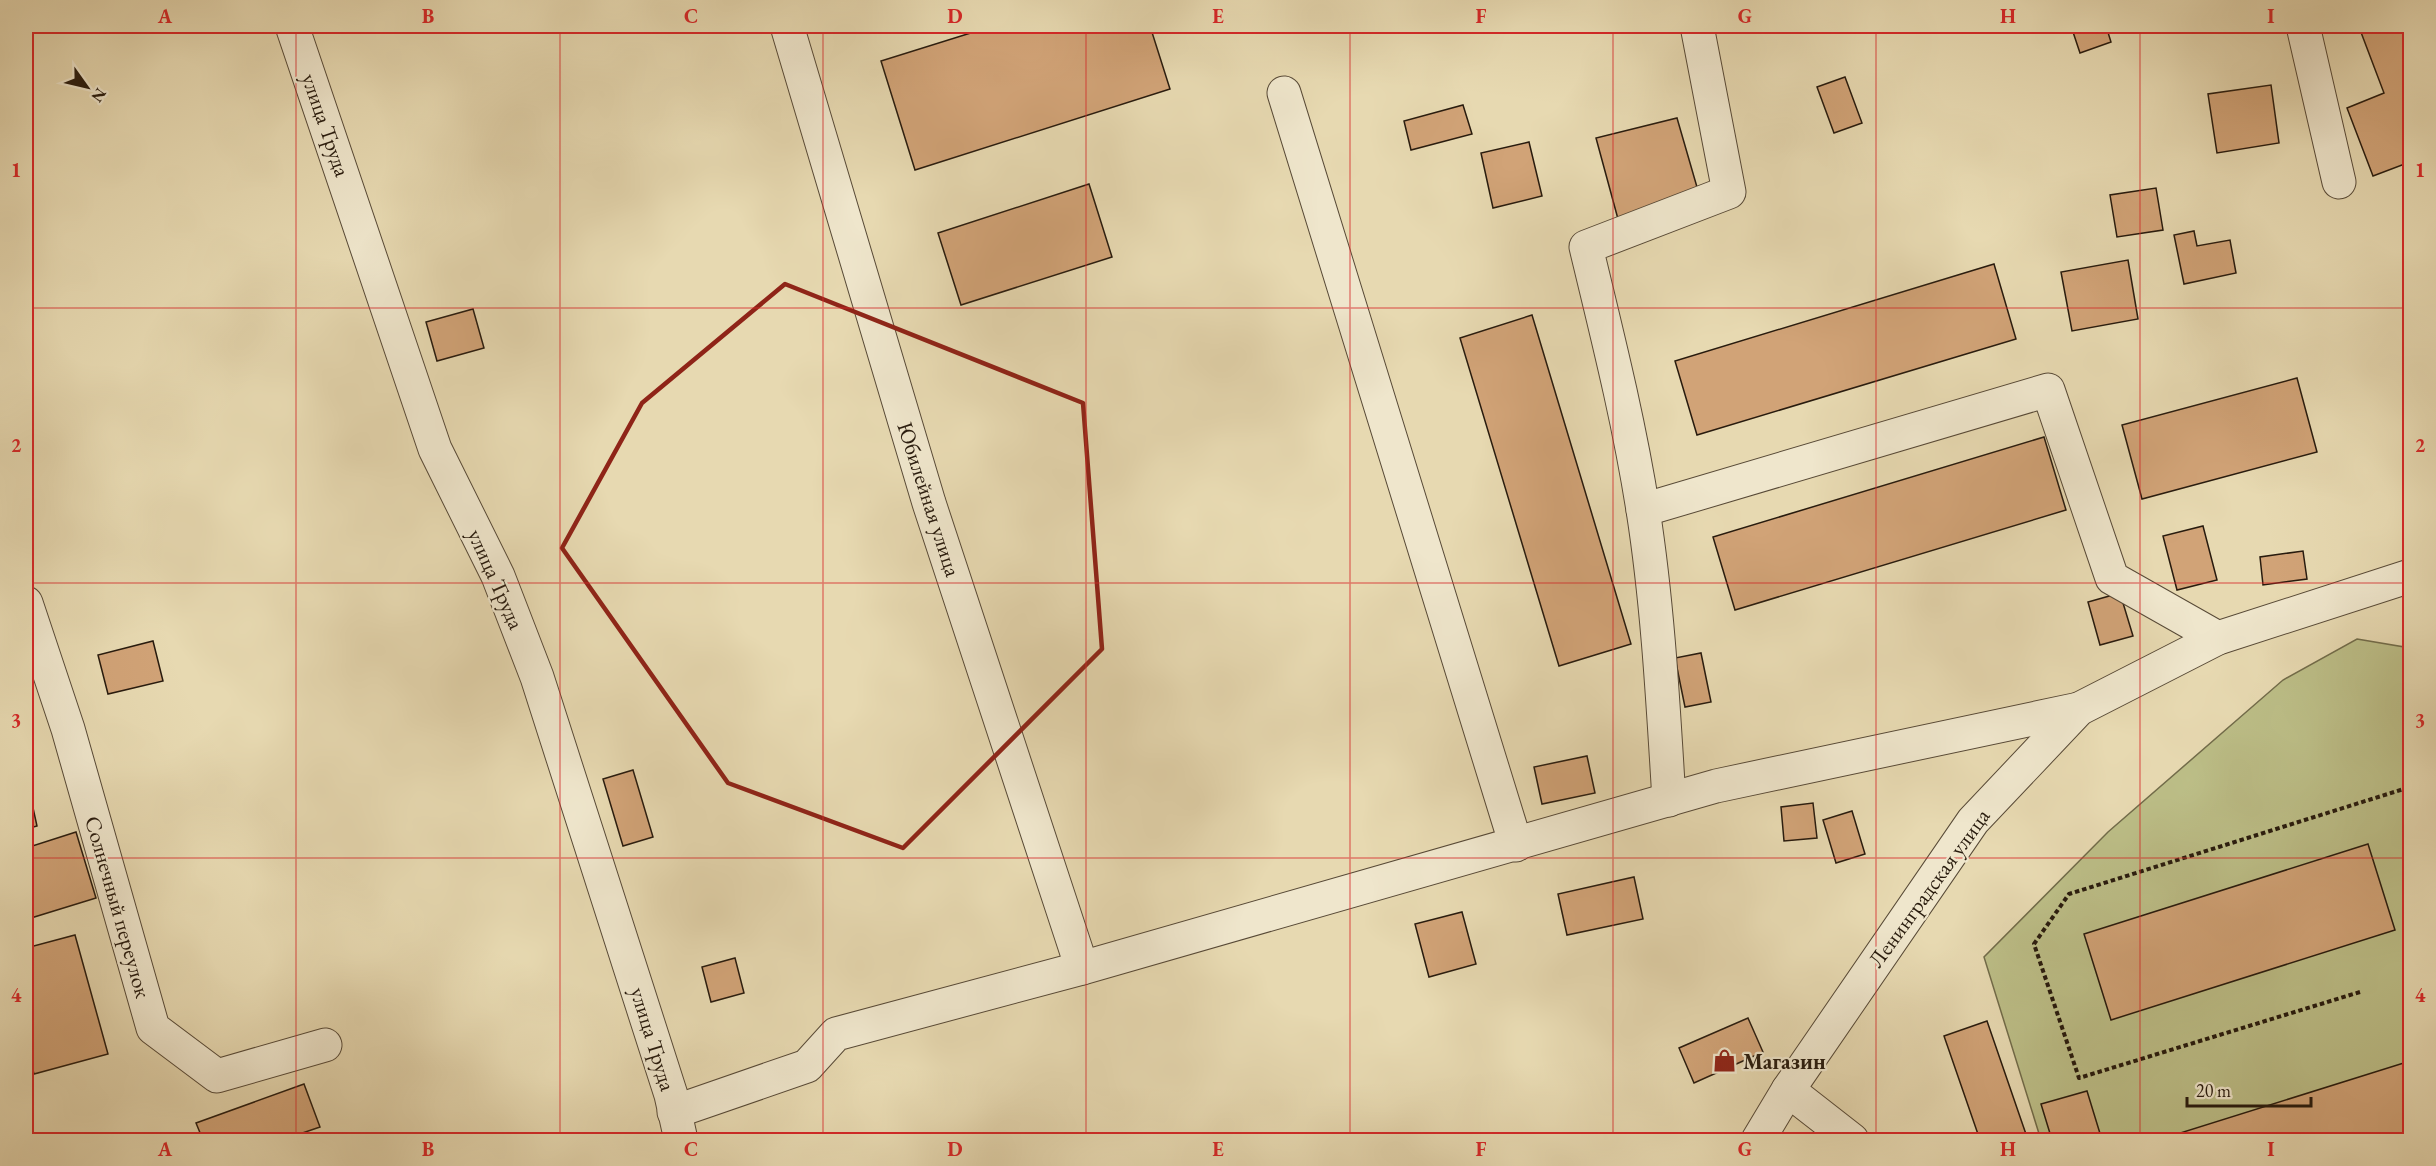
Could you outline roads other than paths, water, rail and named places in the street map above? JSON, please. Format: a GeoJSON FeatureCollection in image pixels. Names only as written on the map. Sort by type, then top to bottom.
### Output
{"type":"FeatureCollection","features":[{"type":"Feature","properties":{"kind":"street","name":"улица Труда"},"geometry":{"type":"LineString","coordinates":[[292,26],[435,448],[498,576],[537,677],[671,1095],[677,1126]]}},
{"type":"Feature","properties":{"kind":"street","name":"Юбилейная улица"},"geometry":{"type":"LineString","coordinates":[[787,26],[910,441],[1082,968]]}},
{"type":"Feature","properties":{"kind":"street"},"geometry":{"type":"LineString","coordinates":[[1669,800],[1656,616],[1643,510],[1617,377],[1586,247],[1729,192],[1697,26]]}},
{"type":"Feature","properties":{"kind":"street"},"geometry":{"type":"LineString","coordinates":[[2303,26],[2339,183]]}},
{"type":"Feature","properties":{"kind":"street"},"geometry":{"type":"LineString","coordinates":[[1284,93],[1516,845]]}},
{"type":"Feature","properties":{"kind":"street"},"geometry":{"type":"LineString","coordinates":[[1643,510],[2048,390],[2112,578],[2218,638]]}},
{"type":"Feature","properties":{"kind":"street","name":"Ленинградская улица"},"geometry":{"type":"LineString","coordinates":[[1758,1140],[1788,1090],[1973,821],[2079,709],[2218,638],[2410,576]]}},
{"type":"Feature","properties":{"kind":"street","name":"Солнечный переулок"},"geometry":{"type":"LineString","coordinates":[[26,603],[68,729],[153,1028],[217,1076],[325,1045]]}},
{"type":"Feature","properties":{"kind":"street"},"geometry":{"type":"LineString","coordinates":[[677,1126],[807,1066],[836,1034],[1082,968],[1716,786],[2079,709]]}},
{"type":"Feature","properties":{"kind":"street"},"geometry":{"type":"LineString","coordinates":[[1788,1090],[1852,1140]]}},
{"type":"Feature","properties":{"kind":"place","name":"Магазин"},"geometry":{"type":"Point","coordinates":[1725,1061]}}]}
